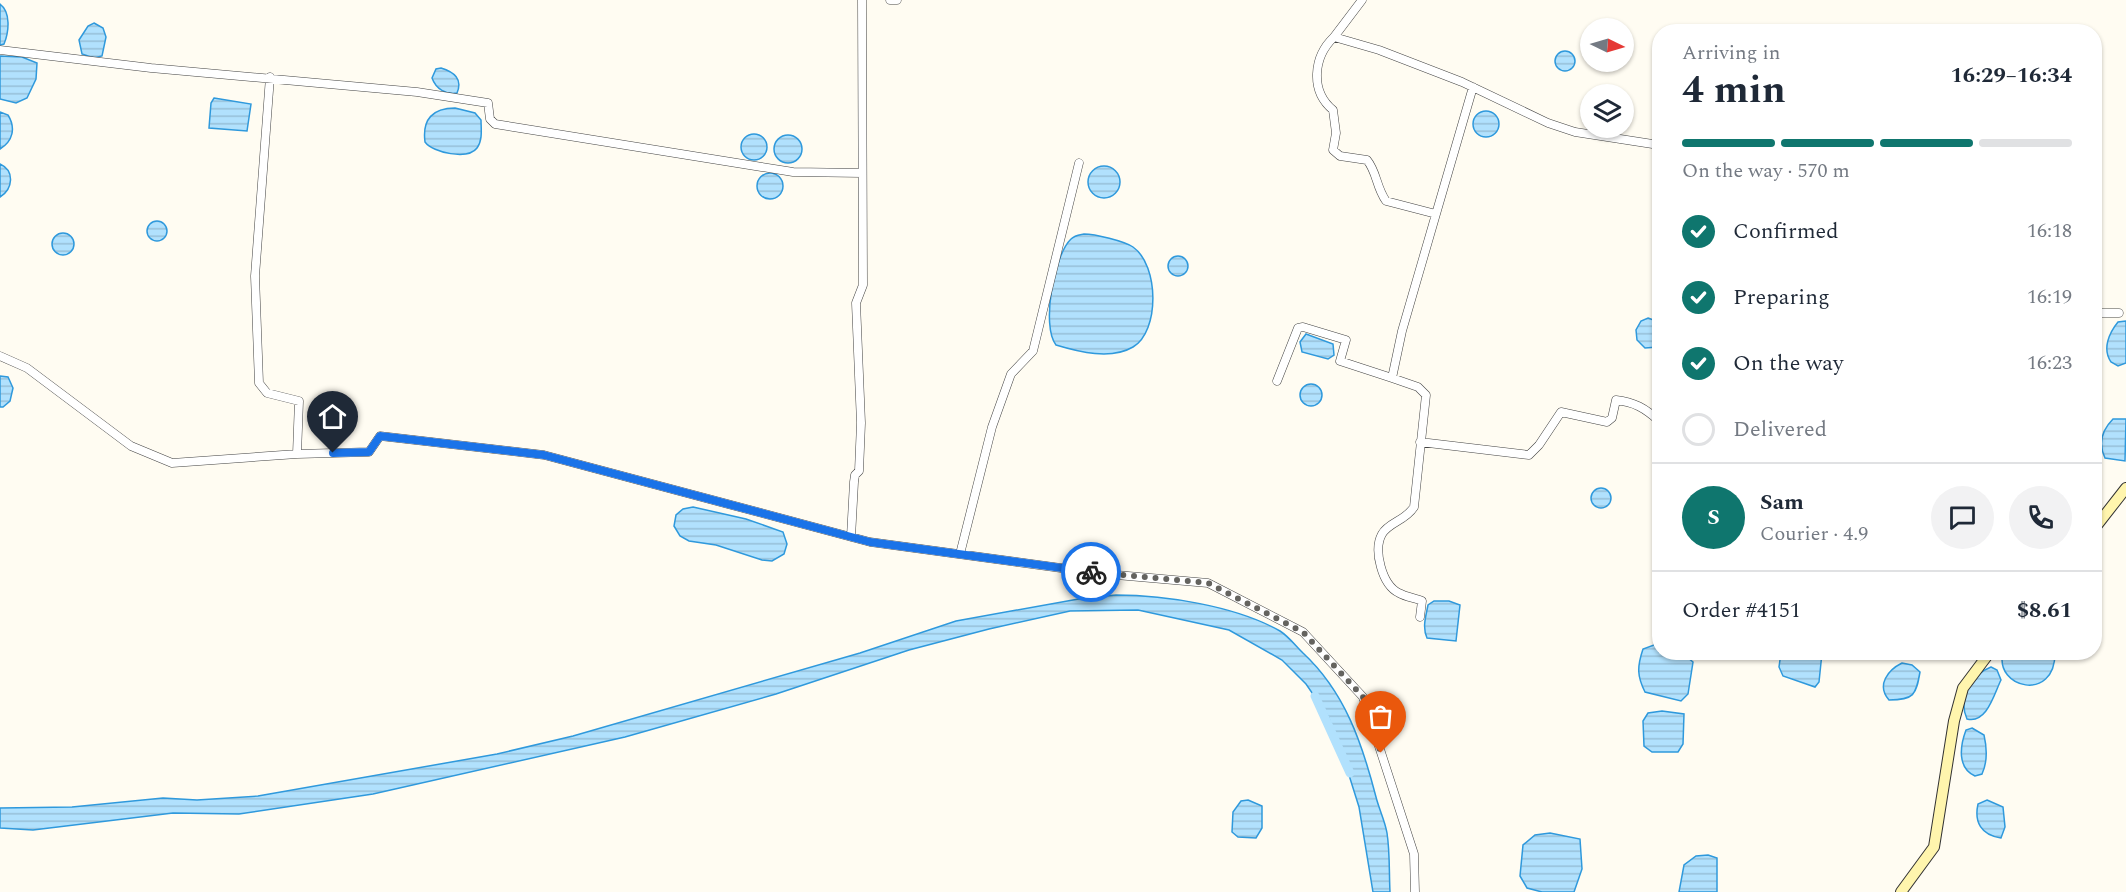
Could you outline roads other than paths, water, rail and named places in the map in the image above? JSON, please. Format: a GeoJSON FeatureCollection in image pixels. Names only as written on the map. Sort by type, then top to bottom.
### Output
{"type":"FeatureCollection","features":[{"type":"Feature","properties":{"kind":"main road"},"geometry":{"type":"LineString","coordinates":[[2102,519],[2126,488]]}},
{"type":"Feature","properties":{"kind":"main road"},"geometry":{"type":"LineString","coordinates":[[1901,892],[1934,847],[1954,720],[1963,688],[1984,660]]}},
{"type":"Feature","properties":{"kind":"street"},"geometry":{"type":"LineString","coordinates":[[851,537],[855,474],[859,471],[861,423],[856,303],[863,285],[862,0]]}},
{"type":"Feature","properties":{"kind":"street"},"geometry":{"type":"LineString","coordinates":[[890,0],[897,0]]}},
{"type":"Feature","properties":{"kind":"street"},"geometry":{"type":"LineString","coordinates":[[1362,0],[1324,47],[1317,89],[1323,102],[1333,110],[1336,133],[1333,150],[1340,156],[1367,160],[1372,166],[1377,189],[1386,201],[1436,214]]}},
{"type":"Feature","properties":{"kind":"street"},"geometry":{"type":"LineString","coordinates":[[1334,37],[1379,50],[1473,87],[1548,123],[1575,132],[1652,144]]}},
{"type":"Feature","properties":{"kind":"street"},"geometry":{"type":"LineString","coordinates":[[0,50],[151,68],[270,77],[474,101],[488,104],[490,119],[495,124],[793,172],[862,174]]}},
{"type":"Feature","properties":{"kind":"street"},"geometry":{"type":"LineString","coordinates":[[270,77],[255,276],[259,383],[267,393],[299,401],[297,454]]}},
{"type":"Feature","properties":{"kind":"street"},"geometry":{"type":"LineString","coordinates":[[1392,378],[1473,87]]}},
{"type":"Feature","properties":{"kind":"street"},"geometry":{"type":"LineString","coordinates":[[960,554],[992,427],[1011,374],[1033,351],[1079,163]]}},
{"type":"Feature","properties":{"kind":"street"},"geometry":{"type":"LineString","coordinates":[[2102,313],[2119,313]]}},
{"type":"Feature","properties":{"kind":"street"},"geometry":{"type":"LineString","coordinates":[[1277,381],[1298,328],[1303,327],[1346,340],[1340,361],[1411,383],[1426,395],[1414,507],[1407,518],[1383,532],[1377,545],[1384,574],[1397,593],[1422,600],[1420,617]]}},
{"type":"Feature","properties":{"kind":"street"},"geometry":{"type":"LineString","coordinates":[[0,356],[27,368],[130,446],[172,463],[297,454],[369,452],[380,436],[544,455],[851,537],[1105,573],[1208,583],[1303,632],[1363,697],[1413,854],[1415,892]]}},
{"type":"Feature","properties":{"kind":"street"},"geometry":{"type":"LineString","coordinates":[[1420,442],[1529,455],[1539,445],[1561,412],[1608,422],[1612,418],[1616,400],[1632,402],[1652,415]]}},
{"type":"Feature","properties":{"kind":"water"},"geometry":{"type":"Polygon","coordinates":[[[0,4],[6,12],[8,22],[4,44],[0,45],[0,4]]]}},
{"type":"Feature","properties":{"kind":"water"},"geometry":{"type":"Polygon","coordinates":[[[94,23],[103,28],[106,37],[102,56],[94,58],[82,54],[79,40],[88,26],[94,23]]]}},
{"type":"Feature","properties":{"kind":"water"},"geometry":{"type":"Polygon","coordinates":[[[1565,51],[1572,54],[1575,61],[1572,68],[1565,71],[1558,68],[1555,61],[1558,54],[1565,51]]]}},
{"type":"Feature","properties":{"kind":"water"},"geometry":{"type":"Polygon","coordinates":[[[0,56],[22,57],[37,63],[36,79],[27,98],[16,103],[0,99],[0,56]]]}},
{"type":"Feature","properties":{"kind":"water"},"geometry":{"type":"Polygon","coordinates":[[[441,68],[450,72],[458,80],[457,93],[445,92],[434,82],[432,78],[436,69],[441,68]]]}},
{"type":"Feature","properties":{"kind":"water"},"geometry":{"type":"Polygon","coordinates":[[[214,98],[251,104],[247,131],[209,128],[211,103],[214,98]]]}},
{"type":"Feature","properties":{"kind":"water"},"geometry":{"type":"Polygon","coordinates":[[[455,108],[475,113],[481,120],[479,145],[473,152],[451,154],[435,149],[425,142],[425,127],[431,116],[441,110],[455,108]]]}},
{"type":"Feature","properties":{"kind":"water"},"geometry":{"type":"Polygon","coordinates":[[[1486,111],[1495,115],[1499,124],[1495,133],[1486,137],[1477,133],[1473,124],[1477,115],[1486,111]]]}},
{"type":"Feature","properties":{"kind":"water"},"geometry":{"type":"Polygon","coordinates":[[[0,112],[8,115],[12,125],[12,134],[8,142],[0,149],[0,112]]]}},
{"type":"Feature","properties":{"kind":"water"},"geometry":{"type":"Polygon","coordinates":[[[754,134],[763,138],[767,147],[763,156],[754,160],[745,156],[741,147],[745,138],[754,134]]]}},
{"type":"Feature","properties":{"kind":"water"},"geometry":{"type":"Polygon","coordinates":[[[788,135],[798,139],[802,149],[798,159],[788,163],[778,159],[774,149],[778,139],[788,135]]]}},
{"type":"Feature","properties":{"kind":"water"},"geometry":{"type":"Polygon","coordinates":[[[0,164],[10,175],[10,185],[0,197],[0,164]]]}},
{"type":"Feature","properties":{"kind":"water"},"geometry":{"type":"Polygon","coordinates":[[[1104,166],[1116,170],[1120,182],[1116,194],[1104,198],[1092,194],[1088,182],[1092,170],[1104,166]]]}},
{"type":"Feature","properties":{"kind":"water"},"geometry":{"type":"Polygon","coordinates":[[[770,173],[779,177],[783,186],[779,195],[770,199],[761,195],[757,186],[761,177],[770,173]]]}},
{"type":"Feature","properties":{"kind":"water"},"geometry":{"type":"Polygon","coordinates":[[[153,221],[161,221],[167,227],[167,235],[161,241],[153,241],[147,235],[147,227],[153,221]]]}},
{"type":"Feature","properties":{"kind":"water"},"geometry":{"type":"Polygon","coordinates":[[[63,233],[71,236],[74,244],[71,252],[63,255],[55,252],[52,244],[55,236],[63,233]]]}},
{"type":"Feature","properties":{"kind":"water"},"geometry":{"type":"Polygon","coordinates":[[[1084,234],[1109,238],[1133,247],[1142,256],[1148,268],[1153,298],[1148,327],[1142,339],[1124,351],[1095,354],[1075,350],[1056,345],[1052,336],[1050,307],[1059,260],[1071,239],[1084,234]]]}},
{"type":"Feature","properties":{"kind":"water"},"geometry":{"type":"Polygon","coordinates":[[[1178,256],[1185,259],[1188,266],[1185,273],[1178,276],[1171,273],[1168,266],[1171,259],[1178,256]]]}},
{"type":"Feature","properties":{"kind":"water"},"geometry":{"type":"Polygon","coordinates":[[[1648,318],[1652,319],[1652,347],[1645,348],[1637,340],[1636,330],[1641,321],[1648,318]]]}},
{"type":"Feature","properties":{"kind":"water"},"geometry":{"type":"Polygon","coordinates":[[[2126,321],[2126,363],[2118,366],[2108,357],[2108,341],[2118,322],[2126,321]]]}},
{"type":"Feature","properties":{"kind":"water"},"geometry":{"type":"Polygon","coordinates":[[[1306,334],[1333,344],[1334,355],[1328,359],[1302,352],[1300,342],[1306,334]]]}},
{"type":"Feature","properties":{"kind":"water"},"geometry":{"type":"Polygon","coordinates":[[[0,376],[8,377],[13,388],[10,401],[3,407],[0,407],[0,376]]]}},
{"type":"Feature","properties":{"kind":"water"},"geometry":{"type":"Polygon","coordinates":[[[1311,384],[1319,387],[1322,395],[1319,403],[1311,406],[1303,403],[1300,395],[1303,387],[1311,384]]]}},
{"type":"Feature","properties":{"kind":"water"},"geometry":{"type":"Polygon","coordinates":[[[2113,419],[2126,419],[2125,461],[2105,458],[2103,452],[2102,437],[2113,419]]]}},
{"type":"Feature","properties":{"kind":"water"},"geometry":{"type":"Polygon","coordinates":[[[1601,488],[1608,491],[1611,498],[1608,505],[1601,508],[1594,505],[1591,498],[1594,491],[1601,488]]]}},
{"type":"Feature","properties":{"kind":"water"},"geometry":{"type":"Polygon","coordinates":[[[693,507],[746,519],[783,532],[787,544],[784,554],[772,561],[762,560],[716,545],[689,541],[680,536],[674,526],[676,515],[683,509],[693,507]]]}},
{"type":"Feature","properties":{"kind":"water"},"geometry":{"type":"Polygon","coordinates":[[[1116,595],[1178,600],[1243,615],[1283,633],[1318,668],[1341,701],[1365,757],[1387,833],[1390,892],[1373,892],[1359,807],[1343,756],[1328,716],[1306,684],[1282,660],[1229,630],[1138,610],[1070,611],[989,629],[909,650],[776,694],[625,737],[373,794],[239,814],[173,813],[33,830],[0,828],[0,808],[72,807],[163,798],[197,800],[258,796],[497,754],[573,736],[860,653],[956,621],[1084,598],[1116,595]]]}},
{"type":"Feature","properties":{"kind":"water"},"geometry":{"type":"Polygon","coordinates":[[[1434,601],[1449,601],[1460,605],[1456,641],[1427,638],[1425,617],[1428,605],[1434,601]]]}},
{"type":"Feature","properties":{"kind":"water"},"geometry":{"type":"Polygon","coordinates":[[[1652,646],[1652,660],[1691,660],[1693,662],[1688,694],[1681,701],[1645,692],[1639,676],[1643,649],[1652,646]]]}},
{"type":"Feature","properties":{"kind":"water"},"geometry":{"type":"Polygon","coordinates":[[[1780,660],[1821,660],[1819,682],[1815,687],[1783,676],[1779,667],[1780,660]]]}},
{"type":"Feature","properties":{"kind":"water"},"geometry":{"type":"Polygon","coordinates":[[[2003,660],[2054,660],[2052,669],[2046,679],[2036,684],[2026,685],[2015,682],[2007,675],[2003,660]]]}},
{"type":"Feature","properties":{"kind":"water"},"geometry":{"type":"Polygon","coordinates":[[[1902,663],[1912,665],[1920,672],[1917,686],[1909,697],[1889,700],[1884,689],[1885,678],[1902,663]]]}},
{"type":"Feature","properties":{"kind":"water"},"geometry":{"type":"Polygon","coordinates":[[[1991,667],[1997,670],[2001,680],[1989,707],[1980,717],[1967,719],[1964,704],[1968,688],[1977,676],[1991,667]]]}},
{"type":"Feature","properties":{"kind":"water"},"geometry":{"type":"Polygon","coordinates":[[[1662,711],[1684,714],[1683,744],[1678,752],[1652,752],[1644,746],[1643,721],[1648,713],[1662,711]]]}},
{"type":"Feature","properties":{"kind":"water"},"geometry":{"type":"Polygon","coordinates":[[[1972,728],[1984,735],[1986,750],[1982,774],[1975,776],[1965,768],[1961,749],[1966,730],[1972,728]]]}},
{"type":"Feature","properties":{"kind":"water"},"geometry":{"type":"Polygon","coordinates":[[[1248,800],[1262,806],[1262,828],[1256,838],[1238,837],[1232,832],[1233,812],[1241,801],[1248,800]]]}},
{"type":"Feature","properties":{"kind":"water"},"geometry":{"type":"Polygon","coordinates":[[[1987,800],[2003,807],[2005,827],[2001,838],[1988,834],[1978,822],[1978,804],[1987,800]]]}},
{"type":"Feature","properties":{"kind":"water"},"geometry":{"type":"Polygon","coordinates":[[[1550,833],[1580,839],[1582,869],[1574,892],[1542,892],[1527,888],[1520,876],[1523,845],[1535,835],[1550,833]]]}},
{"type":"Feature","properties":{"kind":"water"},"geometry":{"type":"Polygon","coordinates":[[[1708,855],[1717,858],[1717,892],[1679,892],[1684,865],[1696,856],[1708,855]]]}},
{"type":"Feature","properties":{"kind":"waterway"},"geometry":{"type":"LineString","coordinates":[[1315,696],[1350,773]]}}]}
